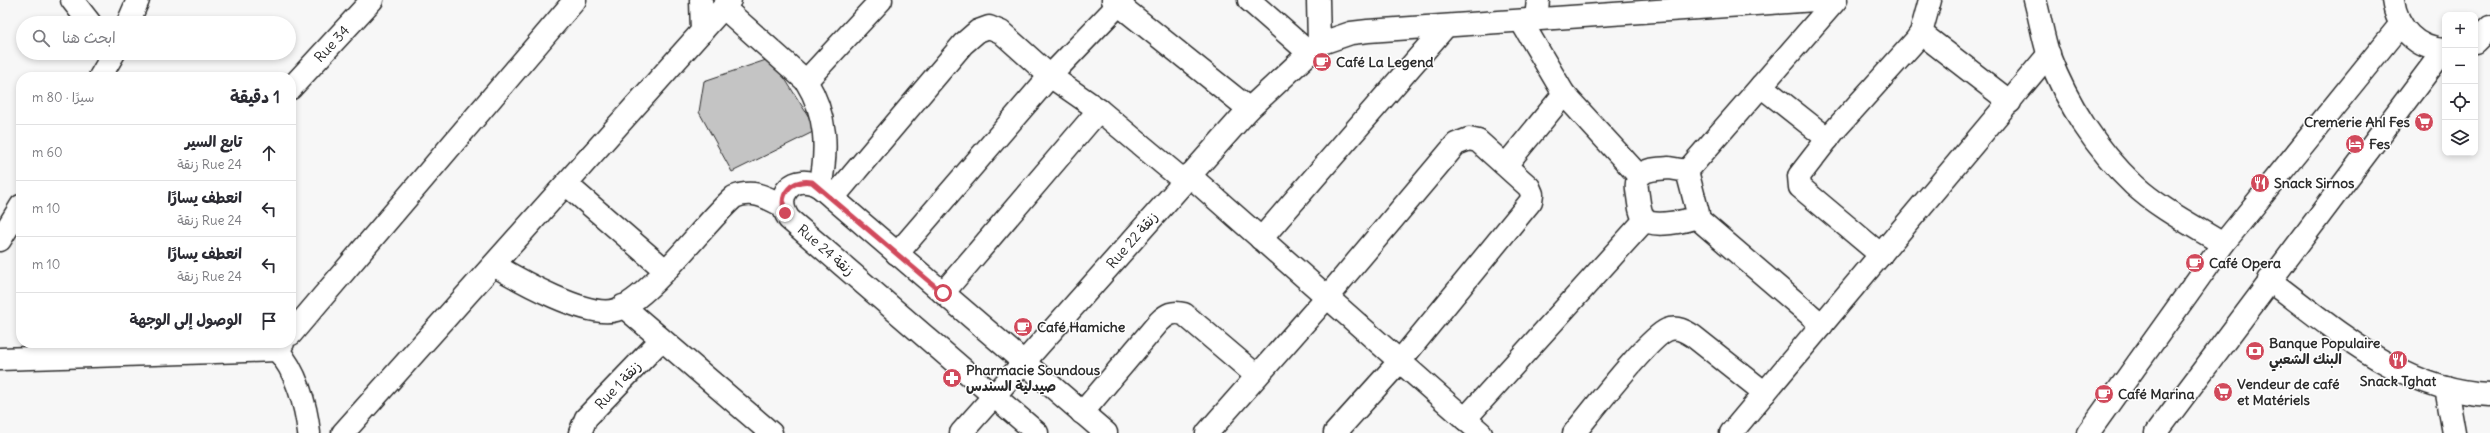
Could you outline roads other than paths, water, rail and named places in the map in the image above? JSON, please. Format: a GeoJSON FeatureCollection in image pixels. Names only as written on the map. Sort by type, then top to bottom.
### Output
{"type":"FeatureCollection","features":[{"type":"Feature","properties":{"kind":"street"},"geometry":{"type":"LineString","coordinates":[[72,0],[85,16]]}},
{"type":"Feature","properties":{"kind":"street"},"geometry":{"type":"LineString","coordinates":[[131,16],[138,0]]}},
{"type":"Feature","properties":{"kind":"street","name":"Rue 34"},"geometry":{"type":"LineString","coordinates":[[296,83],[372,0]]}},
{"type":"Feature","properties":{"kind":"street"},"geometry":{"type":"LineString","coordinates":[[701,0],[702,32]]}},
{"type":"Feature","properties":{"kind":"street"},"geometry":{"type":"LineString","coordinates":[[806,82],[881,0]]}},
{"type":"Feature","properties":{"kind":"street"},"geometry":{"type":"LineString","coordinates":[[1250,0],[1313,48]]}},
{"type":"Feature","properties":{"kind":"street"},"geometry":{"type":"LineString","coordinates":[[1313,48],[1318,0]]}},
{"type":"Feature","properties":{"kind":"street"},"geometry":{"type":"LineString","coordinates":[[1313,48],[1351,32],[1445,27],[1532,13],[1811,0]]}},
{"type":"Feature","properties":{"kind":"street"},"geometry":{"type":"LineString","coordinates":[[1687,171],[1836,0]]}},
{"type":"Feature","properties":{"kind":"street"},"geometry":{"type":"LineString","coordinates":[[1881,255],[1800,188],[1799,176],[1828,140],[1921,33],[1930,0]]}},
{"type":"Feature","properties":{"kind":"street"},"geometry":{"type":"LineString","coordinates":[[2035,0],[2049,54],[2059,81],[2080,118],[2110,159],[2135,186],[2223,244]]}},
{"type":"Feature","properties":{"kind":"street"},"geometry":{"type":"LineString","coordinates":[[2393,0],[2400,25],[2419,43],[2442,49]]}},
{"type":"Feature","properties":{"kind":"street"},"geometry":{"type":"LineString","coordinates":[[296,324],[569,2]]}},
{"type":"Feature","properties":{"kind":"street"},"geometry":{"type":"LineString","coordinates":[[897,254],[1050,76],[1118,2],[1249,110]]}},
{"type":"Feature","properties":{"kind":"street"},"geometry":{"type":"LineString","coordinates":[[343,433],[727,4],[806,82],[816,97],[825,136],[826,192]]}},
{"type":"Feature","properties":{"kind":"street"},"geometry":{"type":"LineString","coordinates":[[1532,13],[1564,94],[1639,176]]}},
{"type":"Feature","properties":{"kind":"street"},"geometry":{"type":"LineString","coordinates":[[2088,433],[2223,244],[2400,25]]}},
{"type":"Feature","properties":{"kind":"street"},"geometry":{"type":"LineString","coordinates":[[826,192],[963,44],[978,31],[989,27],[1001,32],[1050,76],[1099,110],[1261,239],[1473,426],[1645,220]]}},
{"type":"Feature","properties":{"kind":"street"},"geometry":{"type":"LineString","coordinates":[[1261,239],[1445,27]]}},
{"type":"Feature","properties":{"kind":"street"},"geometry":{"type":"LineString","coordinates":[[2478,39],[2490,27]]}},
{"type":"Feature","properties":{"kind":"street"},"geometry":{"type":"LineString","coordinates":[[1921,33],[2010,102]]}},
{"type":"Feature","properties":{"kind":"street","name":"Rue 22 زنقة"},"geometry":{"type":"LineString","coordinates":[[961,433],[1025,363],[1186,178],[1249,110],[1313,48]]}},
{"type":"Feature","properties":{"kind":"street"},"geometry":{"type":"LineString","coordinates":[[2156,433],[2269,280],[2442,53]]}},
{"type":"Feature","properties":{"kind":"street"},"geometry":{"type":"LineString","coordinates":[[1731,433],[2049,54]]}},
{"type":"Feature","properties":{"kind":"street"},"geometry":{"type":"LineString","coordinates":[[103,72],[110,60]]}},
{"type":"Feature","properties":{"kind":"street"},"geometry":{"type":"LineString","coordinates":[[1761,86],[1828,140]]}},
{"type":"Feature","properties":{"kind":"street"},"geometry":{"type":"LineString","coordinates":[[1506,165],[1564,94]]}},
{"type":"Feature","properties":{"kind":"street"},"geometry":{"type":"LineString","coordinates":[[943,293],[1099,110]]}},
{"type":"Feature","properties":{"kind":"street"},"geometry":{"type":"LineString","coordinates":[[1207,433],[1327,297],[1456,144],[1469,139],[1478,140],[1529,187],[1532,194],[1531,201],[1400,361],[1335,433]]}},
{"type":"Feature","properties":{"kind":"street"},"geometry":{"type":"LineString","coordinates":[[1687,171],[1669,168],[1645,171],[1639,176],[1637,191],[1640,209],[1645,220],[1650,223],[1683,221],[1696,217]]}},
{"type":"Feature","properties":{"kind":"street"},"geometry":{"type":"LineString","coordinates":[[1687,171],[1697,205],[1696,217]]}},
{"type":"Feature","properties":{"kind":"street"},"geometry":{"type":"LineString","coordinates":[[494,265],[543,291],[591,309],[615,310],[623,306],[649,286],[734,197],[744,193],[756,193],[783,206],[783,197],[787,189],[794,183],[803,180],[812,182],[826,192],[1106,433]]}},
{"type":"Feature","properties":{"kind":"street"},"geometry":{"type":"LineString","coordinates":[[566,184],[665,270]]}},
{"type":"Feature","properties":{"kind":"street","name":"Rue 24 زنقة"},"geometry":{"type":"LineString","coordinates":[[783,206],[789,219],[1037,433]]}},
{"type":"Feature","properties":{"kind":"street"},"geometry":{"type":"LineString","coordinates":[[0,240],[16,214]]}},
{"type":"Feature","properties":{"kind":"street"},"geometry":{"type":"LineString","coordinates":[[1696,217],[1822,325]]}},
{"type":"Feature","properties":{"kind":"street"},"geometry":{"type":"LineString","coordinates":[[2269,280],[2368,354],[2406,373],[2446,388],[2490,394]]}},
{"type":"Feature","properties":{"kind":"street"},"geometry":{"type":"LineString","coordinates":[[623,306],[771,433]]}},
{"type":"Feature","properties":{"kind":"street"},"geometry":{"type":"LineString","coordinates":[[1082,413],[1159,322],[1169,314],[1176,312],[1184,314],[1257,376]]}},
{"type":"Feature","properties":{"kind":"street"},"geometry":{"type":"LineString","coordinates":[[1574,433],[1635,361],[1667,330],[1681,328],[1765,393]]}},
{"type":"Feature","properties":{"kind":"street","name":"Rue 1 زنقة"},"geometry":{"type":"LineString","coordinates":[[580,433],[586,418],[661,340]]}},
{"type":"Feature","properties":{"kind":"street"},"geometry":{"type":"LineString","coordinates":[[0,359],[59,350],[86,348]]}},
{"type":"Feature","properties":{"kind":"street"},"geometry":{"type":"LineString","coordinates":[[286,348],[284,357],[303,401],[309,433]]}},
{"type":"Feature","properties":{"kind":"street"},"geometry":{"type":"LineString","coordinates":[[2446,388],[2454,433]]}},
{"type":"Feature","properties":{"kind":"place","name":"Café La Legend"},"geometry":{"type":"Point","coordinates":[1322,62]}},
{"type":"Feature","properties":{"kind":"place","name":"Cremerie Ahl Fes"},"geometry":{"type":"Point","coordinates":[2424,122]}},
{"type":"Feature","properties":{"kind":"place","name":"Fes"},"geometry":{"type":"Point","coordinates":[2355,144]}},
{"type":"Feature","properties":{"kind":"place","name":"Snack Sirnos"},"geometry":{"type":"Point","coordinates":[2260,183]}},
{"type":"Feature","properties":{"kind":"place","name":"Café Opera"},"geometry":{"type":"Point","coordinates":[2195,263]}},
{"type":"Feature","properties":{"kind":"place","name":"Café Hamiche"},"geometry":{"type":"Point","coordinates":[1023,327]}},
{"type":"Feature","properties":{"kind":"place","name":"Banque Populaire البنك الشعبي"},"geometry":{"type":"Point","coordinates":[2255,351]}},
{"type":"Feature","properties":{"kind":"place","name":"Snack Tghat"},"geometry":{"type":"Point","coordinates":[2398,360]}},
{"type":"Feature","properties":{"kind":"place","name":"Pharmacie Soundous صيدلية السندس"},"geometry":{"type":"Point","coordinates":[952,378]}},
{"type":"Feature","properties":{"kind":"place","name":"Vendeur de café et Matériels"},"geometry":{"type":"Point","coordinates":[2223,392]}},
{"type":"Feature","properties":{"kind":"place","name":"Café Marina"},"geometry":{"type":"Point","coordinates":[2104,394]}}]}
